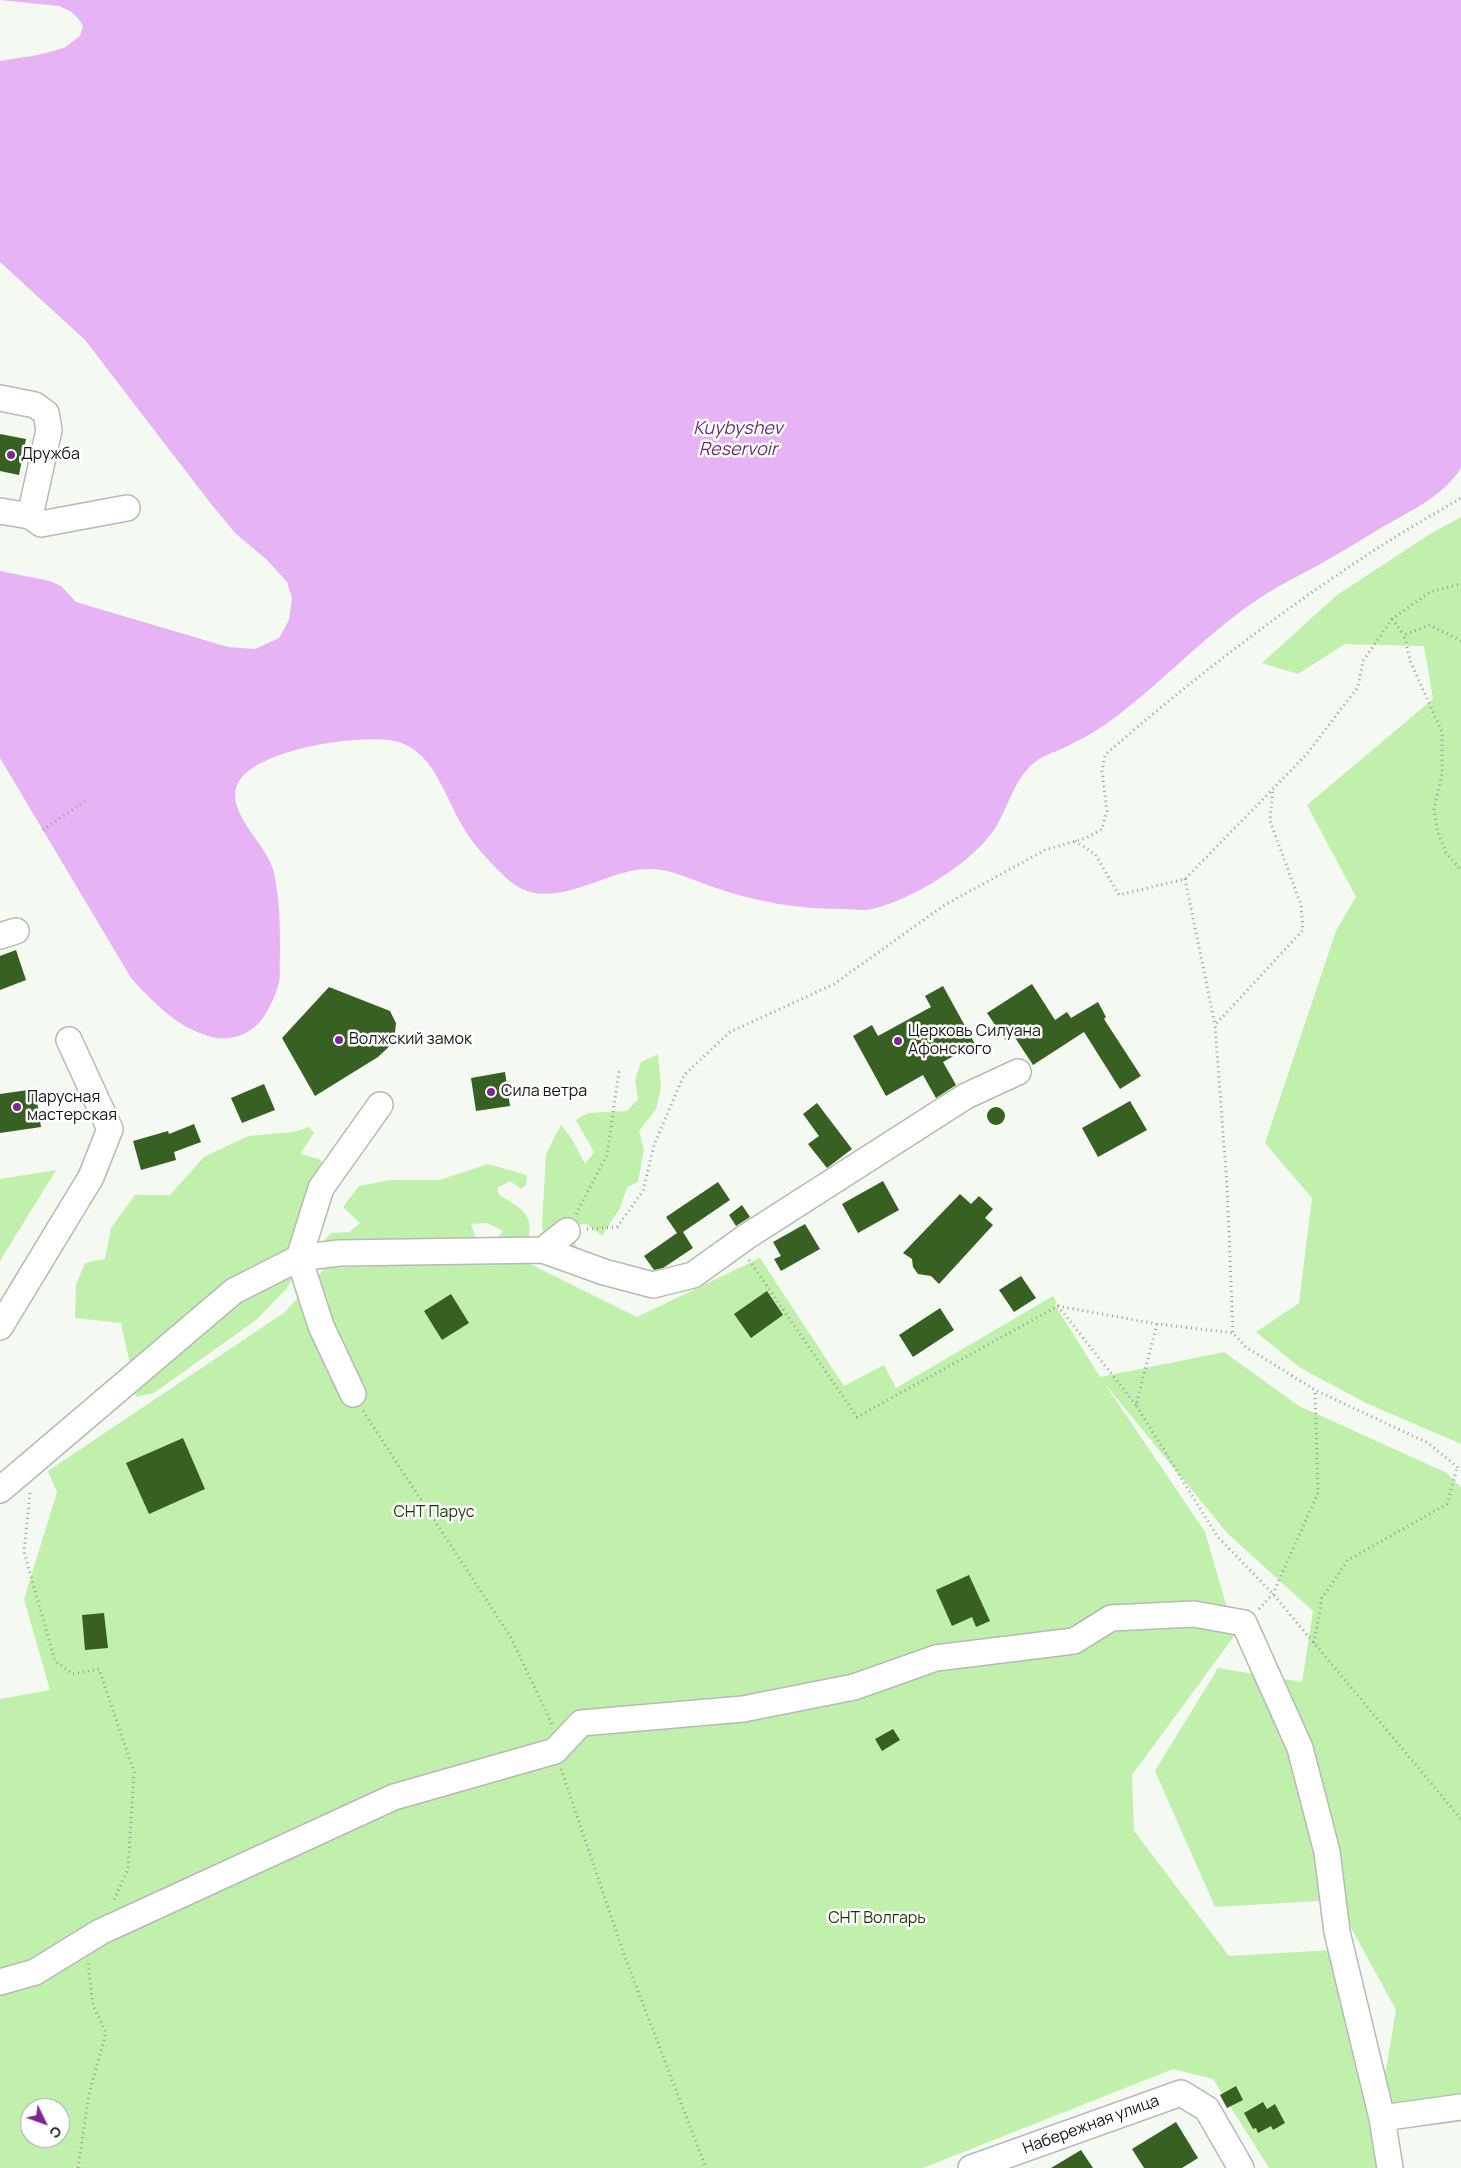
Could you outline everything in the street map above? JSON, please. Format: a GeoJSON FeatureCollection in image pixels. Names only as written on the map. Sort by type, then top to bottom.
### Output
{"type":"FeatureCollection","features":[{"type":"Feature","properties":{"kind":"street"},"geometry":{"type":"LineString","coordinates":[[0,398],[35,404],[46,413],[49,430],[30,516]]}},
{"type":"Feature","properties":{"kind":"street"},"geometry":{"type":"LineString","coordinates":[[0,511],[30,516],[41,524],[127,508]]}},
{"type":"Feature","properties":{"kind":"street"},"geometry":{"type":"LineString","coordinates":[[0,1327],[91,1177],[110,1129],[70,1040]]}},
{"type":"Feature","properties":{"kind":"street"},"geometry":{"type":"LineString","coordinates":[[0,1490],[234,1291],[299,1258],[339,1253],[543,1250],[604,1272],[653,1284],[693,1275],[738,1243],[966,1096],[1018,1072]]}},
{"type":"Feature","properties":{"kind":"street"},"geometry":{"type":"LineString","coordinates":[[352,1394],[322,1326],[299,1258],[321,1188],[380,1105]]}},
{"type":"Feature","properties":{"kind":"street"},"geometry":{"type":"LineString","coordinates":[[543,1250],[567,1231]]}},
{"type":"Feature","properties":{"kind":"street"},"geometry":{"type":"LineString","coordinates":[[0,1982],[35,1972],[100,1932],[394,1797],[555,1751],[581,1723],[762,1706],[854,1687],[936,1658],[1074,1641],[1111,1618],[1194,1614],[1244,1623],[1300,1748],[1327,1852],[1337,1932],[1382,2118],[1390,2168]]}},
{"type":"Feature","properties":{"kind":"street","name":"Набережная улица"},"geometry":{"type":"LineString","coordinates":[[971,2168],[1182,2093],[1207,2109],[1241,2168]]}},
{"type":"Feature","properties":{"kind":"street"},"geometry":{"type":"LineString","coordinates":[[1382,2118],[1461,2107]]}},
{"type":"Feature","properties":{"kind":"path"},"geometry":{"type":"LineString","coordinates":[[567,1231],[617,1226],[643,1191],[654,1145],[684,1075],[730,1032],[834,984],[943,906],[1044,850],[1086,838],[1102,829],[1107,812],[1102,771],[1105,755],[1188,685],[1325,584],[1365,556],[1461,498]]}},
{"type":"Feature","properties":{"kind":"path"},"geometry":{"type":"LineString","coordinates":[[1075,841],[1095,854],[1118,895],[1185,879],[1306,755],[1358,687],[1363,661],[1392,619],[1430,592],[1461,584]]}},
{"type":"Feature","properties":{"kind":"path"},"geometry":{"type":"LineString","coordinates":[[1392,619],[1404,635],[1411,663],[1442,732],[1442,772],[1434,809],[1437,830],[1446,853],[1461,870]]}},
{"type":"Feature","properties":{"kind":"path"},"geometry":{"type":"LineString","coordinates":[[1404,635],[1430,625],[1461,641]]}},
{"type":"Feature","properties":{"kind":"path"},"geometry":{"type":"LineString","coordinates":[[1215,1025],[1303,930],[1301,905],[1270,821],[1273,788]]}},
{"type":"Feature","properties":{"kind":"path"},"geometry":{"type":"LineString","coordinates":[[43,830],[88,799]]}},
{"type":"Feature","properties":{"kind":"path"},"geometry":{"type":"LineString","coordinates":[[1185,879],[1215,1025],[1227,1186],[1233,1332],[1246,1346],[1315,1390],[1428,1443],[1459,1469],[1447,1504],[1348,1560],[1322,1598],[1314,1644]]}},
{"type":"Feature","properties":{"kind":"path"},"geometry":{"type":"LineString","coordinates":[[567,1231],[607,1155],[619,1071]]}},
{"type":"Feature","properties":{"kind":"path"},"geometry":{"type":"LineString","coordinates":[[738,1243],[858,1417],[1058,1306],[1156,1324],[1233,1332]]}},
{"type":"Feature","properties":{"kind":"path"},"geometry":{"type":"LineString","coordinates":[[1058,1306],[1136,1405],[1217,1536],[1273,1594],[1461,1819]]}},
{"type":"Feature","properties":{"kind":"path"},"geometry":{"type":"LineString","coordinates":[[1136,1405],[1156,1324]]}},
{"type":"Feature","properties":{"kind":"path"},"geometry":{"type":"LineString","coordinates":[[1244,1623],[1273,1594],[1318,1493],[1315,1390]]}},
{"type":"Feature","properties":{"kind":"path"},"geometry":{"type":"LineString","coordinates":[[352,1394],[510,1636],[548,1713],[553,1727],[555,1751],[626,1960],[706,2168]]}},
{"type":"Feature","properties":{"kind":"path"},"geometry":{"type":"LineString","coordinates":[[34,1460],[24,1552],[55,1661],[73,1674],[99,1669],[134,1772],[128,1869],[88,1960],[93,2006],[106,2032],[90,2094],[78,2168]]}},
{"type":"Feature","properties":{"kind":"green space"},"geometry":{"type":"Polygon","coordinates":[[[1461,517],[1461,1444],[1366,1403],[1299,1367],[1256,1332],[1299,1303],[1312,1198],[1265,1143],[1336,931],[1356,897],[1307,805],[1433,699],[1424,646],[1345,644],[1298,674],[1262,663],[1337,595],[1430,534],[1461,517]]]}},
{"type":"Feature","properties":{"kind":"green space"},"geometry":{"type":"Polygon","coordinates":[[[658,1054],[661,1087],[656,1109],[639,1131],[644,1149],[638,1182],[627,1187],[620,1208],[602,1236],[587,1224],[563,1225],[583,1256],[549,1260],[542,1226],[546,1154],[561,1125],[572,1139],[585,1164],[594,1152],[576,1120],[588,1113],[627,1111],[638,1099],[635,1080],[641,1062],[658,1054]]]}},
{"type":"Feature","properties":{"kind":"green space"},"geometry":{"type":"Polygon","coordinates":[[[309,1127],[314,1133],[300,1154],[319,1159],[342,1179],[316,1220],[310,1245],[287,1288],[256,1320],[154,1393],[136,1397],[121,1323],[75,1318],[76,1285],[85,1263],[105,1259],[111,1228],[135,1195],[170,1195],[204,1157],[248,1136],[294,1132],[309,1127]]]}},
{"type":"Feature","properties":{"kind":"green space"},"geometry":{"type":"Polygon","coordinates":[[[488,1164],[527,1175],[526,1185],[521,1189],[510,1181],[497,1188],[499,1195],[526,1215],[530,1227],[527,1246],[495,1241],[503,1231],[487,1223],[471,1224],[478,1244],[333,1261],[324,1241],[331,1233],[349,1232],[360,1223],[343,1207],[359,1186],[390,1180],[439,1180],[488,1164]]]}},
{"type":"Feature","properties":{"kind":"green space"},"geometry":{"type":"Polygon","coordinates":[[[56,1170],[0,1261],[0,1179],[56,1170]]]}},
{"type":"Feature","properties":{"kind":"green space"},"geometry":{"type":"Polygon","coordinates":[[[760,1258],[844,1386],[884,1365],[896,1388],[1053,1296],[1057,1303],[1055,1305],[1100,1377],[1224,1352],[1299,1406],[1447,1473],[1461,1488],[1461,2103],[1386,2112],[1382,2093],[1396,2010],[1336,1900],[1215,1907],[1155,1771],[1218,1668],[1302,1682],[1313,1611],[1227,1533],[1105,1384],[1205,1532],[1235,1635],[1132,1775],[1134,1831],[1229,1956],[1332,1950],[1384,2168],[1269,2168],[1213,2079],[1173,2069],[923,2168],[0,2168],[0,1699],[50,1690],[24,1599],[57,1492],[48,1471],[285,1312],[325,1268],[522,1260],[637,1317],[760,1258]]]}},
{"type":"Feature","properties":{"kind":"water","name":"Kuybyshev Reservoir"},"geometry":{"type":"Polygon","coordinates":[[[0,0],[1461,0],[1461,468],[1446,486],[1427,501],[1271,591],[1244,609],[1117,716],[1075,743],[1035,762],[1017,784],[996,827],[973,853],[941,878],[923,888],[872,909],[826,909],[777,904],[745,897],[658,869],[636,870],[576,889],[560,892],[545,894],[530,892],[509,881],[476,846],[463,827],[437,776],[420,754],[408,746],[395,741],[379,739],[333,742],[285,753],[263,762],[247,772],[237,785],[235,796],[241,817],[269,859],[273,869],[279,911],[279,982],[268,1010],[252,1029],[246,1033],[226,1038],[205,1035],[174,1019],[131,978],[0,758],[0,571],[50,581],[61,586],[76,602],[228,647],[255,649],[279,638],[289,620],[292,598],[287,582],[267,560],[235,533],[85,340],[0,262],[0,0]]]}},
{"type":"Feature","properties":{"kind":"pier"},"geometry":{"type":"Polygon","coordinates":[[[0,0],[59,6],[70,11],[78,18],[83,26],[80,36],[64,48],[38,55],[0,61],[0,0]]]}},
{"type":"Feature","properties":{"kind":"building","name":"Дружба"},"geometry":{"type":"Polygon","coordinates":[[[0,434],[26,439],[19,475],[0,471],[0,434]]]}},
{"type":"Feature","properties":{"kind":"building"},"geometry":{"type":"Polygon","coordinates":[[[16,950],[26,980],[0,990],[0,956],[16,950]]]}},
{"type":"Feature","properties":{"kind":"building"},"geometry":{"type":"Polygon","coordinates":[[[1032,984],[1055,1020],[1067,1012],[1071,1018],[1098,1002],[1106,1017],[1104,1019],[1141,1076],[1120,1089],[1084,1032],[1033,1065],[1014,1036],[1006,1041],[987,1013],[1032,984]]]}},
{"type":"Feature","properties":{"kind":"building","name":"Церковь Силуана Афонского"},"geometry":{"type":"Polygon","coordinates":[[[943,986],[975,1044],[943,1062],[956,1085],[936,1098],[923,1075],[886,1096],[853,1036],[872,1025],[878,1036],[931,1007],[925,996],[943,986]]]}},
{"type":"Feature","properties":{"kind":"building","name":"Волжский замок"},"geometry":{"type":"Polygon","coordinates":[[[329,987],[390,1011],[396,1023],[394,1042],[378,1057],[315,1096],[282,1038],[329,987]]]}},
{"type":"Feature","properties":{"kind":"building","name":"Сила ветра"},"geometry":{"type":"Polygon","coordinates":[[[505,1072],[510,1106],[476,1111],[471,1078],[505,1072]]]}},
{"type":"Feature","properties":{"kind":"building"},"geometry":{"type":"Polygon","coordinates":[[[264,1084],[275,1110],[242,1123],[231,1098],[264,1084]]]}},
{"type":"Feature","properties":{"kind":"building"},"geometry":{"type":"Polygon","coordinates":[[[35,1089],[41,1127],[0,1133],[0,1094],[35,1089]]]}},
{"type":"Feature","properties":{"kind":"building"},"geometry":{"type":"Polygon","coordinates":[[[1130,1101],[1147,1130],[1098,1157],[1082,1128],[1130,1101]]]}},
{"type":"Feature","properties":{"kind":"building"},"geometry":{"type":"Polygon","coordinates":[[[817,1103],[852,1149],[827,1168],[808,1144],[819,1136],[803,1114],[817,1103]]]}},
{"type":"Feature","properties":{"kind":"building"},"geometry":{"type":"Polygon","coordinates":[[[992,1107],[1000,1107],[1005,1112],[1003,1123],[992,1125],[987,1120],[987,1112],[992,1107]]]}},
{"type":"Feature","properties":{"kind":"building"},"geometry":{"type":"Polygon","coordinates":[[[194,1124],[201,1142],[174,1152],[176,1160],[141,1170],[133,1141],[168,1131],[169,1134],[194,1124]]]}},
{"type":"Feature","properties":{"kind":"building"},"geometry":{"type":"Polygon","coordinates":[[[883,1181],[899,1210],[858,1233],[842,1204],[883,1181]]]}},
{"type":"Feature","properties":{"kind":"building"},"geometry":{"type":"Polygon","coordinates":[[[718,1182],[730,1200],[683,1232],[693,1248],[663,1268],[654,1270],[644,1256],[677,1233],[666,1217],[718,1182]]]}},
{"type":"Feature","properties":{"kind":"building"},"geometry":{"type":"Polygon","coordinates":[[[960,1194],[971,1204],[979,1196],[993,1209],[985,1218],[993,1225],[939,1284],[931,1276],[918,1274],[913,1267],[912,1259],[903,1253],[960,1194]]]}},
{"type":"Feature","properties":{"kind":"building"},"geometry":{"type":"Polygon","coordinates":[[[742,1205],[750,1217],[736,1226],[729,1215],[742,1205]]]}},
{"type":"Feature","properties":{"kind":"building"},"geometry":{"type":"Polygon","coordinates":[[[805,1224],[820,1249],[781,1271],[774,1259],[781,1256],[773,1242],[805,1224]]]}},
{"type":"Feature","properties":{"kind":"building"},"geometry":{"type":"Polygon","coordinates":[[[1021,1276],[1036,1298],[1014,1312],[999,1290],[1021,1276]]]}},
{"type":"Feature","properties":{"kind":"building"},"geometry":{"type":"Polygon","coordinates":[[[767,1291],[783,1315],[751,1338],[734,1314],[767,1291]]]}},
{"type":"Feature","properties":{"kind":"building"},"geometry":{"type":"Polygon","coordinates":[[[451,1294],[469,1323],[442,1340],[424,1311],[451,1294]]]}},
{"type":"Feature","properties":{"kind":"building"},"geometry":{"type":"Polygon","coordinates":[[[940,1308],[954,1330],[913,1357],[899,1335],[940,1308]]]}},
{"type":"Feature","properties":{"kind":"building"},"geometry":{"type":"Polygon","coordinates":[[[183,1438],[205,1489],[149,1514],[126,1463],[183,1438]]]}},
{"type":"Feature","properties":{"kind":"building"},"geometry":{"type":"Polygon","coordinates":[[[969,1575],[990,1621],[976,1627],[972,1617],[952,1626],[936,1590],[969,1575]]]}},
{"type":"Feature","properties":{"kind":"building"},"geometry":{"type":"Polygon","coordinates":[[[104,1613],[108,1648],[85,1650],[82,1615],[104,1613]]]}},
{"type":"Feature","properties":{"kind":"building"},"geometry":{"type":"Polygon","coordinates":[[[893,1729],[900,1740],[882,1751],[875,1739],[893,1729]]]}},
{"type":"Feature","properties":{"kind":"building"},"geometry":{"type":"Polygon","coordinates":[[[1236,2086],[1243,2100],[1227,2108],[1220,2095],[1236,2086]]]}},
{"type":"Feature","properties":{"kind":"building"},"geometry":{"type":"Polygon","coordinates":[[[1263,2102],[1267,2109],[1275,2104],[1285,2123],[1273,2130],[1271,2126],[1258,2133],[1256,2128],[1253,2129],[1244,2113],[1263,2102]]]}},
{"type":"Feature","properties":{"kind":"building"},"geometry":{"type":"Polygon","coordinates":[[[1176,2122],[1198,2158],[1182,2168],[1144,2168],[1132,2149],[1176,2122]]]}},
{"type":"Feature","properties":{"kind":"building"},"geometry":{"type":"Polygon","coordinates":[[[1081,2150],[1093,2168],[1051,2168],[1081,2150]]]}},
{"type":"Feature","properties":{"kind":"place","name":"Дружба"},"geometry":{"type":"Point","coordinates":[11,455]}},
{"type":"Feature","properties":{"kind":"place","name":"Волжский замок"},"geometry":{"type":"Point","coordinates":[339,1040]}},
{"type":"Feature","properties":{"kind":"place","name":"Церковь Силуана Афонского"},"geometry":{"type":"Point","coordinates":[898,1041]}},
{"type":"Feature","properties":{"kind":"place","name":"Сила ветра"},"geometry":{"type":"Point","coordinates":[491,1092]}},
{"type":"Feature","properties":{"kind":"place","name":"Парусная мастерская"},"geometry":{"type":"Point","coordinates":[17,1107]}},
{"type":"Feature","properties":{"kind":"park label","name":"СНТ Парус"},"geometry":{"type":"Point","coordinates":[434,1513]}},
{"type":"Feature","properties":{"kind":"park label","name":"СНТ Волгарь"},"geometry":{"type":"Point","coordinates":[877,1919]}}]}
